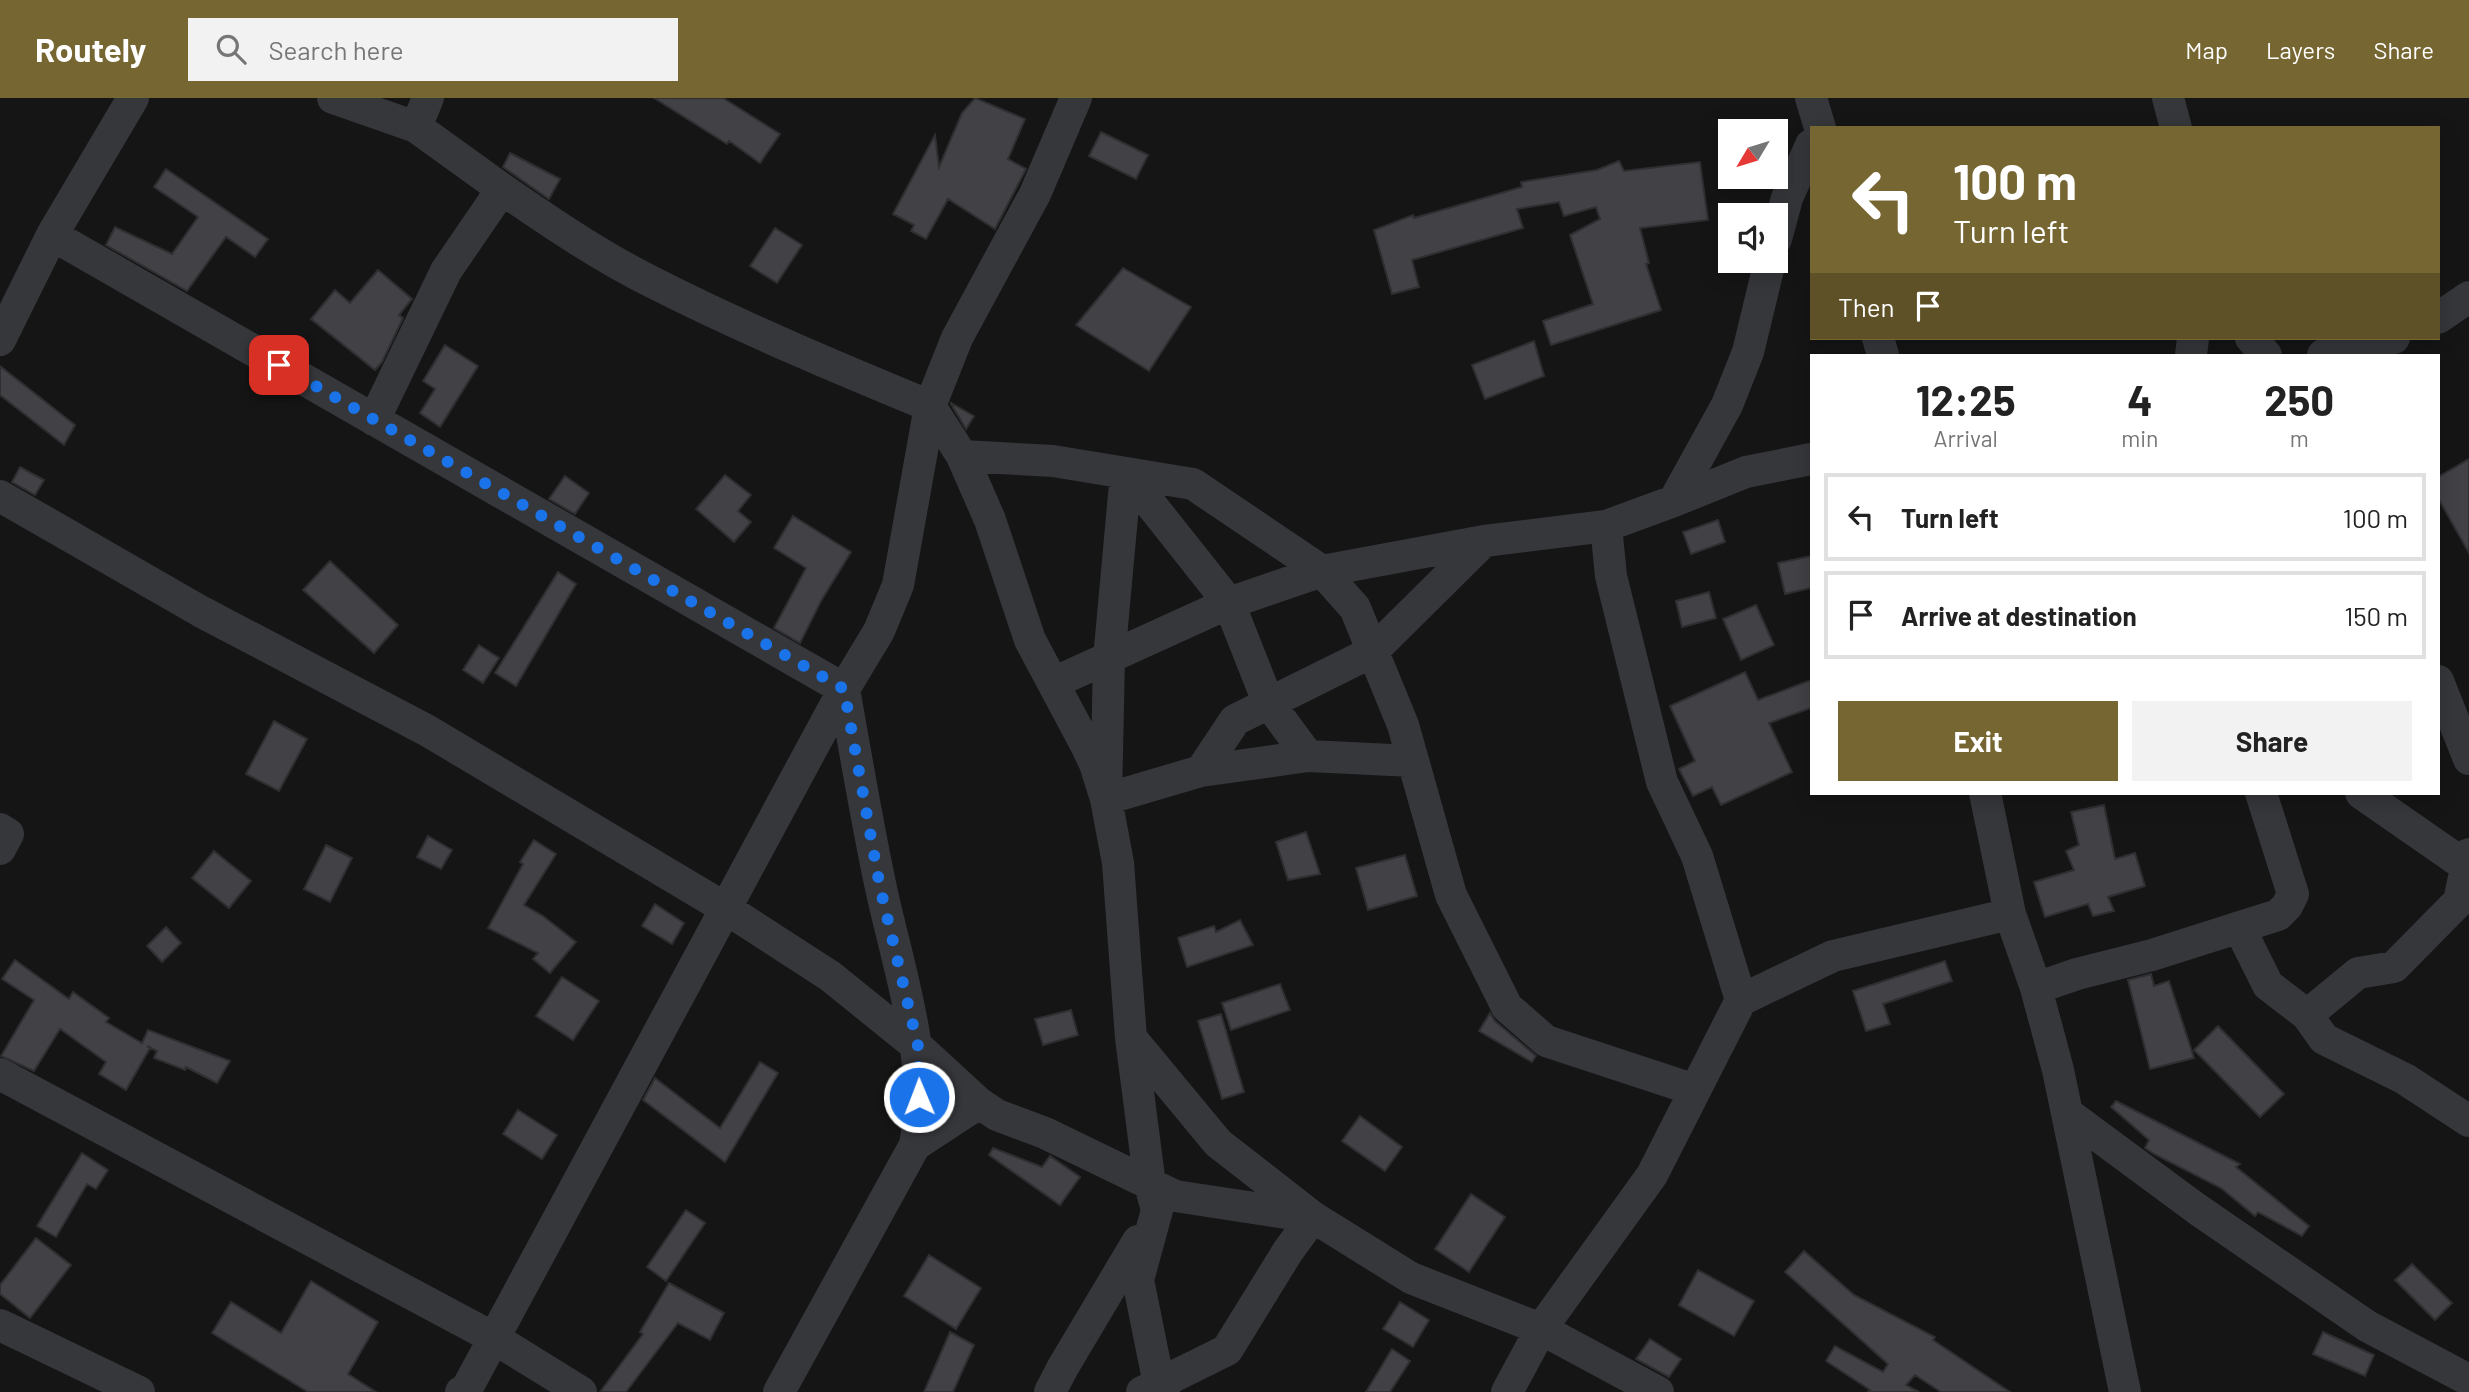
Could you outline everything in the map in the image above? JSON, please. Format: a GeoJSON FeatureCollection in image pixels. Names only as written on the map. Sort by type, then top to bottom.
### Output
{"type":"FeatureCollection","features":[{"type":"Feature","properties":{"kind":"street"},"geometry":{"type":"LineString","coordinates":[[0,340],[52,235],[133,98]]}},
{"type":"Feature","properties":{"kind":"street"},"geometry":{"type":"LineString","coordinates":[[333,98],[416,127],[553,224],[654,284],[834,367],[930,406],[962,456],[990,520],[1030,639],[1095,764],[1106,799],[1118,863],[1130,1038],[1153,1197],[1138,1280],[1155,1389],[1227,1350],[1288,1251],[1313,1217]]}},
{"type":"Feature","properties":{"kind":"street"},"geometry":{"type":"LineString","coordinates":[[416,127],[428,98]]}},
{"type":"Feature","properties":{"kind":"street"},"geometry":{"type":"LineString","coordinates":[[464,1391],[844,689],[879,631],[898,585],[930,406],[957,338],[1035,194],[1076,98]]}},
{"type":"Feature","properties":{"kind":"street"},"geometry":{"type":"LineString","coordinates":[[2168,98],[2175,126]]}},
{"type":"Feature","properties":{"kind":"street"},"geometry":{"type":"LineString","coordinates":[[1786,203],[1810,140]]}},
{"type":"Feature","properties":{"kind":"street"},"geometry":{"type":"LineString","coordinates":[[374,419],[446,271],[502,189]]}},
{"type":"Feature","properties":{"kind":"street"},"geometry":{"type":"LineString","coordinates":[[52,235],[844,689],[880,887],[918,1046],[919,1123],[915,1145],[779,1392]]}},
{"type":"Feature","properties":{"kind":"street"},"geometry":{"type":"LineString","coordinates":[[1674,501],[1727,405],[1748,352],[1767,273]]}},
{"type":"Feature","properties":{"kind":"street"},"geometry":{"type":"LineString","coordinates":[[2440,317],[2469,297]]}},
{"type":"Feature","properties":{"kind":"street"},"geometry":{"type":"LineString","coordinates":[[2253,340],[2265,354]]}},
{"type":"Feature","properties":{"kind":"street"},"geometry":{"type":"LineString","coordinates":[[2326,354],[2386,340]]}},
{"type":"Feature","properties":{"kind":"street"},"geometry":{"type":"LineString","coordinates":[[962,456],[1053,461],[1193,484],[1322,571],[1355,608],[1403,725],[1451,895],[1507,1007],[1546,1041],[1695,1090]]}},
{"type":"Feature","properties":{"kind":"street"},"geometry":{"type":"LineString","coordinates":[[1053,683],[1229,603],[1322,571],[1484,541],[1606,526],[1745,471],[1810,459]]}},
{"type":"Feature","properties":{"kind":"street"},"geometry":{"type":"LineString","coordinates":[[1126,473],[1229,603],[1268,702],[1308,756]]}},
{"type":"Feature","properties":{"kind":"street"},"geometry":{"type":"LineString","coordinates":[[1106,799],[1109,659],[1126,473]]}},
{"type":"Feature","properties":{"kind":"street"},"geometry":{"type":"LineString","coordinates":[[0,496],[200,611],[428,731],[726,908],[830,976],[918,1046],[979,1103],[997,1115],[1045,1133],[1153,1197],[1175,1196],[1313,1217]]}},
{"type":"Feature","properties":{"kind":"street"},"geometry":{"type":"LineString","coordinates":[[1606,526],[1611,576],[1662,782],[1697,856],[1741,1000]]}},
{"type":"Feature","properties":{"kind":"street"},"geometry":{"type":"LineString","coordinates":[[1201,771],[1235,720],[1372,652],[1484,541]]}},
{"type":"Feature","properties":{"kind":"street"},"geometry":{"type":"LineString","coordinates":[[2440,686],[2469,759]]}},
{"type":"Feature","properties":{"kind":"street"},"geometry":{"type":"LineString","coordinates":[[1106,799],[1201,771],[1308,756],[1413,761]]}},
{"type":"Feature","properties":{"kind":"street"},"geometry":{"type":"LineString","coordinates":[[1985,795],[2010,914],[2036,988],[2058,1070],[2124,1392]]}},
{"type":"Feature","properties":{"kind":"street"},"geometry":{"type":"LineString","coordinates":[[2307,1015],[2358,973],[2394,967],[2459,901],[2468,860],[2364,795]]}},
{"type":"Feature","properties":{"kind":"street"},"geometry":{"type":"LineString","coordinates":[[2036,988],[2278,915],[2293,894],[2271,802]]}},
{"type":"Feature","properties":{"kind":"street"},"geometry":{"type":"LineString","coordinates":[[0,829],[8,834],[0,849]]}},
{"type":"Feature","properties":{"kind":"street"},"geometry":{"type":"LineString","coordinates":[[1507,1392],[1541,1329],[1652,1175],[1741,1000],[1833,956],[2010,914]]}},
{"type":"Feature","properties":{"kind":"street"},"geometry":{"type":"LineString","coordinates":[[2239,927],[2268,985],[2307,1015],[2324,1039],[2405,1079],[2469,1121]]}},
{"type":"Feature","properties":{"kind":"street"},"geometry":{"type":"LineString","coordinates":[[1130,1038],[1218,1143],[1313,1217],[1411,1278],[1541,1329],[1658,1392]]}},
{"type":"Feature","properties":{"kind":"street"},"geometry":{"type":"LineString","coordinates":[[0,1074],[492,1337],[581,1392]]}},
{"type":"Feature","properties":{"kind":"street"},"geometry":{"type":"LineString","coordinates":[[915,1145],[979,1103]]}},
{"type":"Feature","properties":{"kind":"street"},"geometry":{"type":"LineString","coordinates":[[2067,1113],[2197,1209],[2367,1326],[2469,1380]]}},
{"type":"Feature","properties":{"kind":"street"},"geometry":{"type":"LineString","coordinates":[[1061,1384],[1153,1197]]}},
{"type":"Feature","properties":{"kind":"street"},"geometry":{"type":"LineString","coordinates":[[0,1325],[139,1392]]}},
{"type":"Feature","properties":{"kind":"building"},"geometry":{"type":"Polygon","coordinates":[[[654,98],[723,98],[780,134],[760,163],[729,141],[727,144],[654,98]]]}},
{"type":"Feature","properties":{"kind":"building"},"geometry":{"type":"Polygon","coordinates":[[[975,98],[1025,119],[1008,159],[1026,169],[995,229],[948,199],[926,239],[911,231],[914,225],[893,214],[935,135],[939,167],[962,113],[975,98]]]}},
{"type":"Feature","properties":{"kind":"building"},"geometry":{"type":"Polygon","coordinates":[[[1101,132],[1148,155],[1136,179],[1089,156],[1101,132]]]}},
{"type":"Feature","properties":{"kind":"building"},"geometry":{"type":"Polygon","coordinates":[[[510,153],[560,179],[549,199],[503,167],[510,153]]]}},
{"type":"Feature","properties":{"kind":"building"},"geometry":{"type":"Polygon","coordinates":[[[1619,161],[1624,171],[1700,162],[1708,220],[1640,228],[1649,263],[1646,264],[1661,310],[1551,345],[1543,321],[1593,304],[1570,235],[1600,219],[1596,207],[1564,216],[1559,202],[1517,209],[1523,228],[1412,260],[1419,287],[1392,294],[1374,230],[1413,215],[1414,218],[1522,187],[1521,182],[1597,170],[1619,161]]]}},
{"type":"Feature","properties":{"kind":"building"},"geometry":{"type":"Polygon","coordinates":[[[166,169],[268,239],[255,257],[226,237],[187,291],[106,245],[115,227],[172,254],[198,217],[154,187],[166,169]]]}},
{"type":"Feature","properties":{"kind":"building"},"geometry":{"type":"Polygon","coordinates":[[[775,228],[802,245],[777,283],[750,266],[775,228]]]}},
{"type":"Feature","properties":{"kind":"building"},"geometry":{"type":"Polygon","coordinates":[[[1123,268],[1191,307],[1149,371],[1076,325],[1123,268]]]}},
{"type":"Feature","properties":{"kind":"building"},"geometry":{"type":"Polygon","coordinates":[[[378,270],[412,299],[399,315],[403,318],[382,362],[375,370],[311,319],[335,290],[350,303],[378,270]]]}},
{"type":"Feature","properties":{"kind":"building"},"geometry":{"type":"Polygon","coordinates":[[[1534,341],[1544,376],[1485,399],[1472,365],[1534,341]]]}},
{"type":"Feature","properties":{"kind":"building"},"geometry":{"type":"Polygon","coordinates":[[[445,345],[478,366],[440,427],[420,413],[435,389],[423,381],[445,345]]]}},
{"type":"Feature","properties":{"kind":"building"},"geometry":{"type":"Polygon","coordinates":[[[0,366],[75,425],[64,445],[0,395],[0,366]]]}},
{"type":"Feature","properties":{"kind":"building"},"geometry":{"type":"Polygon","coordinates":[[[951,404],[974,416],[966,429],[951,404]]]}},
{"type":"Feature","properties":{"kind":"building"},"geometry":{"type":"Polygon","coordinates":[[[2469,459],[2469,553],[2440,502],[2440,476],[2469,459]]]}},
{"type":"Feature","properties":{"kind":"building"},"geometry":{"type":"Polygon","coordinates":[[[20,467],[44,480],[35,495],[12,482],[20,467]]]}},
{"type":"Feature","properties":{"kind":"building"},"geometry":{"type":"Polygon","coordinates":[[[725,475],[751,495],[738,511],[751,522],[734,542],[696,509],[725,475]]]}},
{"type":"Feature","properties":{"kind":"building"},"geometry":{"type":"Polygon","coordinates":[[[565,476],[589,493],[575,514],[549,499],[565,476]]]}},
{"type":"Feature","properties":{"kind":"building"},"geometry":{"type":"Polygon","coordinates":[[[793,516],[851,552],[821,601],[800,643],[774,628],[806,568],[774,548],[793,516]]]}},
{"type":"Feature","properties":{"kind":"building"},"geometry":{"type":"Polygon","coordinates":[[[1718,520],[1725,542],[1691,554],[1683,532],[1718,520]]]}},
{"type":"Feature","properties":{"kind":"building"},"geometry":{"type":"Polygon","coordinates":[[[1810,556],[1810,588],[1785,594],[1778,563],[1810,556]]]}},
{"type":"Feature","properties":{"kind":"building"},"geometry":{"type":"Polygon","coordinates":[[[330,561],[398,625],[374,653],[303,590],[330,561]]]}},
{"type":"Feature","properties":{"kind":"building"},"geometry":{"type":"Polygon","coordinates":[[[558,572],[576,584],[516,686],[495,673],[558,572]]]}},
{"type":"Feature","properties":{"kind":"building"},"geometry":{"type":"Polygon","coordinates":[[[1709,592],[1716,618],[1682,627],[1676,601],[1709,592]]]}},
{"type":"Feature","properties":{"kind":"building"},"geometry":{"type":"Polygon","coordinates":[[[1756,605],[1774,645],[1741,660],[1723,619],[1756,605]]]}},
{"type":"Feature","properties":{"kind":"building"},"geometry":{"type":"Polygon","coordinates":[[[479,645],[499,658],[483,683],[463,670],[479,645]]]}},
{"type":"Feature","properties":{"kind":"building"},"geometry":{"type":"Polygon","coordinates":[[[1745,672],[1758,700],[1810,680],[1810,708],[1769,723],[1792,772],[1721,805],[1712,787],[1693,796],[1679,769],[1695,761],[1670,706],[1745,672]]]}},
{"type":"Feature","properties":{"kind":"building"},"geometry":{"type":"Polygon","coordinates":[[[274,721],[307,739],[279,791],[246,774],[274,721]]]}},
{"type":"Feature","properties":{"kind":"building"},"geometry":{"type":"Polygon","coordinates":[[[2104,805],[2115,859],[2135,853],[2145,886],[2108,897],[2114,911],[2093,916],[2088,904],[2045,917],[2034,882],[2074,870],[2066,851],[2079,845],[2071,812],[2104,805]]]}},
{"type":"Feature","properties":{"kind":"building"},"geometry":{"type":"Polygon","coordinates":[[[1306,832],[1320,874],[1288,880],[1276,842],[1306,832]]]}},
{"type":"Feature","properties":{"kind":"building"},"geometry":{"type":"Polygon","coordinates":[[[428,836],[452,850],[441,869],[417,857],[428,836]]]}},
{"type":"Feature","properties":{"kind":"building"},"geometry":{"type":"Polygon","coordinates":[[[534,840],[556,854],[524,905],[576,942],[550,973],[533,959],[538,953],[488,928],[523,864],[520,862],[534,840]]]}},
{"type":"Feature","properties":{"kind":"building"},"geometry":{"type":"Polygon","coordinates":[[[326,845],[352,858],[330,902],[304,889],[326,845]]]}},
{"type":"Feature","properties":{"kind":"building"},"geometry":{"type":"Polygon","coordinates":[[[214,851],[251,881],[229,908],[192,878],[214,851]]]}},
{"type":"Feature","properties":{"kind":"building"},"geometry":{"type":"Polygon","coordinates":[[[1405,855],[1417,896],[1368,910],[1356,868],[1405,855]]]}},
{"type":"Feature","properties":{"kind":"building"},"geometry":{"type":"Polygon","coordinates":[[[655,904],[684,923],[672,944],[642,926],[655,904]]]}},
{"type":"Feature","properties":{"kind":"building"},"geometry":{"type":"Polygon","coordinates":[[[1240,920],[1253,945],[1187,967],[1178,938],[1214,926],[1216,932],[1240,920]]]}},
{"type":"Feature","properties":{"kind":"building"},"geometry":{"type":"Polygon","coordinates":[[[166,927],[181,943],[162,962],[147,946],[166,927]]]}},
{"type":"Feature","properties":{"kind":"building"},"geometry":{"type":"Polygon","coordinates":[[[15,960],[69,999],[73,992],[109,1018],[106,1022],[142,1043],[148,1030],[230,1061],[217,1083],[186,1067],[185,1070],[154,1058],[157,1051],[147,1046],[150,1048],[126,1090],[99,1074],[106,1062],[60,1029],[34,1071],[1,1056],[34,1000],[2,979],[15,960]]]}},
{"type":"Feature","properties":{"kind":"building"},"geometry":{"type":"Polygon","coordinates":[[[1945,961],[1952,981],[1883,1004],[1890,1024],[1866,1031],[1853,991],[1945,961]]]}},
{"type":"Feature","properties":{"kind":"building"},"geometry":{"type":"Polygon","coordinates":[[[2151,974],[2154,986],[2169,981],[2194,1058],[2150,1069],[2128,980],[2151,974]]]}},
{"type":"Feature","properties":{"kind":"building"},"geometry":{"type":"Polygon","coordinates":[[[562,977],[599,1001],[573,1040],[536,1016],[562,977]]]}},
{"type":"Feature","properties":{"kind":"building"},"geometry":{"type":"Polygon","coordinates":[[[1280,984],[1290,1010],[1231,1030],[1222,1003],[1280,984]]]}},
{"type":"Feature","properties":{"kind":"building"},"geometry":{"type":"Polygon","coordinates":[[[1071,1010],[1078,1035],[1043,1045],[1035,1019],[1071,1010]]]}},
{"type":"Feature","properties":{"kind":"building"},"geometry":{"type":"Polygon","coordinates":[[[1490,1013],[1495,1021],[1536,1056],[1532,1062],[1479,1031],[1490,1013]]]}},
{"type":"Feature","properties":{"kind":"building"},"geometry":{"type":"Polygon","coordinates":[[[1221,1014],[1244,1092],[1222,1099],[1198,1021],[1221,1014]]]}},
{"type":"Feature","properties":{"kind":"building"},"geometry":{"type":"Polygon","coordinates":[[[2218,1026],[2284,1094],[2260,1117],[2194,1050],[2218,1026]]]}},
{"type":"Feature","properties":{"kind":"building"},"geometry":{"type":"Polygon","coordinates":[[[760,1062],[778,1073],[725,1162],[643,1100],[655,1078],[720,1128],[760,1062]]]}},
{"type":"Feature","properties":{"kind":"building"},"geometry":{"type":"Polygon","coordinates":[[[2116,1101],[2240,1164],[2236,1167],[2309,1226],[2302,1236],[2258,1212],[2255,1216],[2221,1188],[2154,1154],[2145,1148],[2149,1140],[2111,1107],[2116,1101]]]}},
{"type":"Feature","properties":{"kind":"building"},"geometry":{"type":"Polygon","coordinates":[[[518,1110],[557,1135],[542,1159],[503,1134],[518,1110]]]}},
{"type":"Feature","properties":{"kind":"building"},"geometry":{"type":"Polygon","coordinates":[[[1360,1116],[1402,1147],[1385,1171],[1342,1141],[1360,1116]]]}},
{"type":"Feature","properties":{"kind":"building"},"geometry":{"type":"Polygon","coordinates":[[[993,1148],[1042,1167],[1050,1156],[1080,1177],[1060,1205],[989,1155],[993,1148]]]}},
{"type":"Feature","properties":{"kind":"building"},"geometry":{"type":"Polygon","coordinates":[[[82,1153],[108,1170],[96,1189],[87,1184],[56,1237],[37,1226],[82,1153]]]}},
{"type":"Feature","properties":{"kind":"building"},"geometry":{"type":"Polygon","coordinates":[[[1471,1194],[1505,1217],[1469,1272],[1435,1249],[1471,1194]]]}},
{"type":"Feature","properties":{"kind":"building"},"geometry":{"type":"Polygon","coordinates":[[[686,1210],[705,1223],[666,1281],[647,1267],[686,1210]]]}},
{"type":"Feature","properties":{"kind":"building"},"geometry":{"type":"Polygon","coordinates":[[[36,1238],[71,1265],[30,1318],[0,1294],[0,1285],[36,1238]]]}},
{"type":"Feature","properties":{"kind":"building"},"geometry":{"type":"Polygon","coordinates":[[[1804,1251],[1854,1295],[1935,1337],[1933,1340],[2010,1392],[1941,1392],[1915,1375],[1906,1385],[1919,1392],[1868,1392],[1870,1390],[1826,1361],[1835,1346],[1883,1372],[1888,1364],[1785,1272],[1804,1251]]]}},
{"type":"Feature","properties":{"kind":"building"},"geometry":{"type":"Polygon","coordinates":[[[929,1255],[981,1288],[956,1329],[904,1296],[929,1255]]]}},
{"type":"Feature","properties":{"kind":"building"},"geometry":{"type":"Polygon","coordinates":[[[2412,1264],[2452,1303],[2435,1320],[2395,1280],[2412,1264]]]}},
{"type":"Feature","properties":{"kind":"building"},"geometry":{"type":"Polygon","coordinates":[[[1698,1270],[1754,1301],[1734,1336],[1679,1305],[1698,1270]]]}},
{"type":"Feature","properties":{"kind":"building"},"geometry":{"type":"Polygon","coordinates":[[[311,1281],[378,1322],[348,1374],[376,1392],[308,1392],[212,1333],[231,1302],[281,1333],[311,1281]]]}},
{"type":"Feature","properties":{"kind":"building"},"geometry":{"type":"Polygon","coordinates":[[[669,1283],[724,1313],[710,1340],[678,1323],[626,1392],[600,1392],[643,1334],[640,1332],[669,1283]]]}},
{"type":"Feature","properties":{"kind":"building"},"geometry":{"type":"Polygon","coordinates":[[[1400,1302],[1429,1320],[1413,1347],[1383,1329],[1400,1302]]]}},
{"type":"Feature","properties":{"kind":"building"},"geometry":{"type":"Polygon","coordinates":[[[950,1332],[974,1345],[953,1392],[924,1392],[950,1332]]]}},
{"type":"Feature","properties":{"kind":"building"},"geometry":{"type":"Polygon","coordinates":[[[2323,1332],[2374,1355],[2365,1376],[2313,1354],[2323,1332]]]}},
{"type":"Feature","properties":{"kind":"building"},"geometry":{"type":"Polygon","coordinates":[[[1650,1339],[1681,1359],[1669,1377],[1636,1359],[1650,1339]]]}},
{"type":"Feature","properties":{"kind":"building"},"geometry":{"type":"Polygon","coordinates":[[[1392,1349],[1410,1361],[1390,1392],[1366,1392],[1392,1349]]]}},
{"type":"Feature","properties":{"kind":"route"},"geometry":{"type":"LineString","coordinates":[[279,365],[844,689],[880,887],[918,1046],[919,1097]]}}]}
